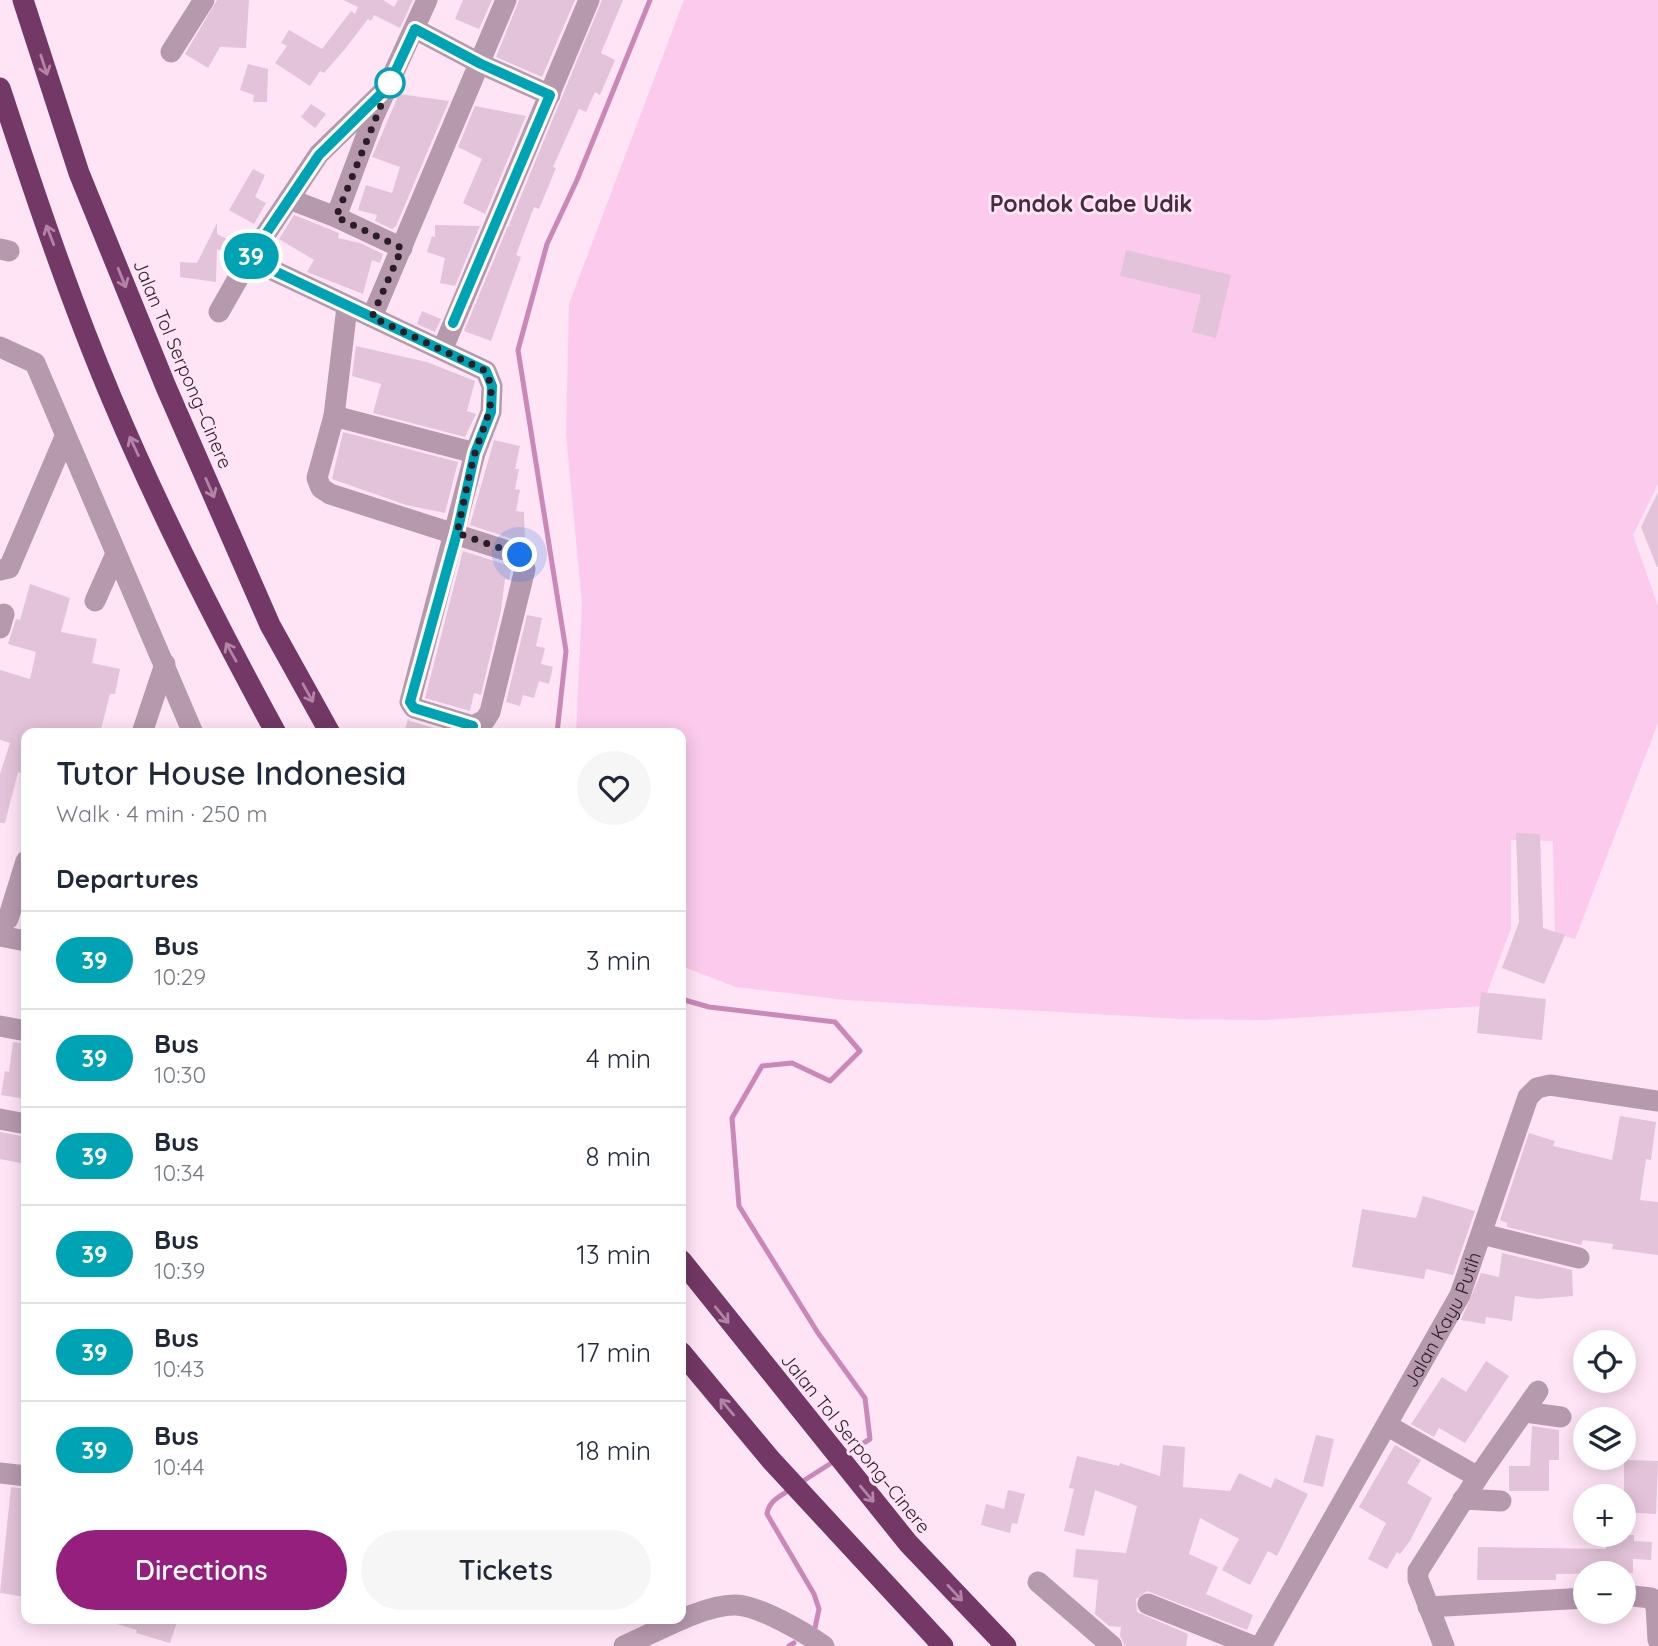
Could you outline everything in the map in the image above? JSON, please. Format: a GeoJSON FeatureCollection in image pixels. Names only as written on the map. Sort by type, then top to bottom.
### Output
{"type":"FeatureCollection","features":[{"type":"Feature","properties":{"kind":"highway","name":"Jalan Tol Serpong–Cinere"},"geometry":{"type":"LineString","coordinates":[[23,0],[79,173],[166,387],[270,625],[327,728]]}},
{"type":"Feature","properties":{"kind":"highway"},"geometry":{"type":"LineString","coordinates":[[0,88],[33,191],[112,399],[223,636],[273,728]]}},
{"type":"Feature","properties":{"kind":"highway","name":"Jalan Tol Serpong–Cinere"},"geometry":{"type":"LineString","coordinates":[[686,1266],[826,1445],[908,1543],[1006,1646]]}},
{"type":"Feature","properties":{"kind":"highway"},"geometry":{"type":"LineString","coordinates":[[686,1358],[771,1460],[943,1646]]}},
{"type":"Feature","properties":{"kind":"street"},"geometry":{"type":"LineString","coordinates":[[171,52],[204,0]]}},
{"type":"Feature","properties":{"kind":"street"},"geometry":{"type":"LineString","coordinates":[[336,217],[388,87],[427,0]]}},
{"type":"Feature","properties":{"kind":"street"},"geometry":{"type":"LineString","coordinates":[[372,317],[506,0]]}},
{"type":"Feature","properties":{"kind":"street"},"geometry":{"type":"LineString","coordinates":[[443,348],[589,0]]}},
{"type":"Feature","properties":{"kind":"street"},"geometry":{"type":"LineString","coordinates":[[415,29],[481,64],[550,95]]}},
{"type":"Feature","properties":{"kind":"street"},"geometry":{"type":"LineString","coordinates":[[219,312],[249,259],[319,155],[388,87]]}},
{"type":"Feature","properties":{"kind":"street"},"geometry":{"type":"LineString","coordinates":[[289,199],[336,217],[402,248]]}},
{"type":"Feature","properties":{"kind":"street"},"geometry":{"type":"LineString","coordinates":[[249,259],[347,307],[443,348],[486,371],[492,386],[491,412],[475,453],[457,533],[410,702],[414,708],[473,726],[485,720],[490,712],[525,569],[520,555],[457,533],[330,494],[321,488],[317,478],[334,416],[347,307]]}},
{"type":"Feature","properties":{"kind":"street"},"geometry":{"type":"LineString","coordinates":[[0,347],[35,363],[115,556],[165,664],[191,728]]}},
{"type":"Feature","properties":{"kind":"street"},"geometry":{"type":"LineString","coordinates":[[334,416],[475,453]]}},
{"type":"Feature","properties":{"kind":"street"},"geometry":{"type":"LineString","coordinates":[[0,570],[9,568],[12,562],[65,438]]}},
{"type":"Feature","properties":{"kind":"street"},"geometry":{"type":"LineString","coordinates":[[95,601],[115,556]]}},
{"type":"Feature","properties":{"kind":"street"},"geometry":{"type":"LineString","coordinates":[[144,728],[165,664]]}},
{"type":"Feature","properties":{"kind":"street"},"geometry":{"type":"LineString","coordinates":[[9,924],[21,880]]}},
{"type":"Feature","properties":{"kind":"street"},"geometry":{"type":"LineString","coordinates":[[0,1026],[21,1030]]}},
{"type":"Feature","properties":{"kind":"street","name":"Jalan Kayu Putih"},"geometry":{"type":"LineString","coordinates":[[1261,1646],[1388,1426],[1414,1375],[1449,1319],[1482,1234],[1528,1097],[1538,1088],[1550,1085],[1658,1101]]}},
{"type":"Feature","properties":{"kind":"street"},"geometry":{"type":"LineString","coordinates":[[0,1119],[21,1123]]}},
{"type":"Feature","properties":{"kind":"street"},"geometry":{"type":"LineString","coordinates":[[1482,1234],[1579,1258]]}},
{"type":"Feature","properties":{"kind":"street"},"geometry":{"type":"LineString","coordinates":[[1444,1646],[1428,1607],[1418,1570],[1463,1499],[1538,1391]]}},
{"type":"Feature","properties":{"kind":"street"},"geometry":{"type":"LineString","coordinates":[[1524,1412],[1561,1417]]}},
{"type":"Feature","properties":{"kind":"street"},"geometry":{"type":"LineString","coordinates":[[1388,1426],[1478,1477]]}},
{"type":"Feature","properties":{"kind":"street"},"geometry":{"type":"LineString","coordinates":[[0,1473],[21,1475]]}},
{"type":"Feature","properties":{"kind":"street"},"geometry":{"type":"LineString","coordinates":[[1463,1499],[1501,1501]]}},
{"type":"Feature","properties":{"kind":"street"},"geometry":{"type":"LineString","coordinates":[[1038,1582],[1112,1646]]}},
{"type":"Feature","properties":{"kind":"street"},"geometry":{"type":"LineString","coordinates":[[1636,1596],[1651,1598],[1656,1606],[1658,1640]]}},
{"type":"Feature","properties":{"kind":"street"},"geometry":{"type":"LineString","coordinates":[[1428,1607],[1573,1599]]}},
{"type":"Feature","properties":{"kind":"street"},"geometry":{"type":"LineString","coordinates":[[1148,1604],[1253,1646]]}},
{"type":"Feature","properties":{"kind":"street"},"geometry":{"type":"LineString","coordinates":[[686,1620],[704,1612],[737,1605],[750,1608],[819,1645]]}},
{"type":"Feature","properties":{"kind":"street"},"geometry":{"type":"LineString","coordinates":[[624,1646],[676,1624]]}},
{"type":"Feature","properties":{"kind":"shaded area"},"geometry":{"type":"Polygon","coordinates":[[[684,0],[1658,0],[1658,484],[1633,535],[1658,606],[1658,723],[1575,939],[1555,933],[1553,841],[1511,840],[1511,928],[1482,1006],[1264,1020],[1183,1019],[846,1000],[736,987],[686,968],[686,728],[576,728],[582,604],[566,434],[569,304],[684,0]]]}},
{"type":"Feature","properties":{"kind":"building"},"geometry":{"type":"Polygon","coordinates":[[[217,0],[249,0],[246,48],[220,47],[208,68],[185,54],[217,0]]]}},
{"type":"Feature","properties":{"kind":"building"},"geometry":{"type":"Polygon","coordinates":[[[343,0],[383,0],[394,7],[398,0],[413,0],[400,28],[374,15],[371,21],[368,19],[324,73],[320,71],[310,86],[275,63],[287,46],[281,43],[289,30],[322,49],[351,11],[355,14],[358,7],[343,0]]]}},
{"type":"Feature","properties":{"kind":"building"},"geometry":{"type":"Polygon","coordinates":[[[463,0],[492,0],[479,29],[455,19],[463,0]]]}},
{"type":"Feature","properties":{"kind":"building"},"geometry":{"type":"Polygon","coordinates":[[[519,0],[575,0],[542,77],[496,57],[519,0]]]}},
{"type":"Feature","properties":{"kind":"building"},"geometry":{"type":"Polygon","coordinates":[[[602,0],[623,0],[601,53],[615,60],[600,95],[595,92],[586,112],[579,109],[553,167],[556,168],[539,209],[534,207],[516,255],[521,257],[491,341],[464,331],[508,226],[512,226],[509,225],[602,0]]]}},
{"type":"Feature","properties":{"kind":"building"},"geometry":{"type":"Polygon","coordinates":[[[248,64],[268,69],[267,102],[253,102],[254,95],[240,90],[248,64]]]}},
{"type":"Feature","properties":{"kind":"building"},"geometry":{"type":"Polygon","coordinates":[[[399,94],[449,101],[396,226],[392,229],[375,221],[377,215],[358,210],[366,185],[392,193],[400,167],[372,157],[399,94]]]}},
{"type":"Feature","properties":{"kind":"building"},"geometry":{"type":"Polygon","coordinates":[[[311,104],[326,114],[315,128],[301,117],[311,104]]]}},
{"type":"Feature","properties":{"kind":"building"},"geometry":{"type":"Polygon","coordinates":[[[475,106],[526,116],[485,214],[463,203],[482,159],[458,147],[475,106]]]}},
{"type":"Feature","properties":{"kind":"building"},"geometry":{"type":"Polygon","coordinates":[[[253,169],[265,175],[255,197],[266,203],[254,224],[229,210],[253,169]]]}},
{"type":"Feature","properties":{"kind":"building"},"geometry":{"type":"Polygon","coordinates":[[[294,215],[339,233],[338,238],[360,243],[383,254],[380,263],[372,260],[363,294],[307,272],[314,260],[279,239],[294,215]]]}},
{"type":"Feature","properties":{"kind":"building"},"geometry":{"type":"Polygon","coordinates":[[[217,223],[217,234],[233,242],[227,254],[217,249],[216,282],[180,277],[180,262],[197,263],[217,223]]]}},
{"type":"Feature","properties":{"kind":"building"},"geometry":{"type":"Polygon","coordinates":[[[435,225],[480,226],[455,286],[440,283],[445,258],[427,252],[432,236],[435,237],[435,225]]]}},
{"type":"Feature","properties":{"kind":"building"},"geometry":{"type":"Polygon","coordinates":[[[1126,250],[1231,275],[1216,338],[1192,332],[1201,295],[1120,276],[1126,250]]]}},
{"type":"Feature","properties":{"kind":"building"},"geometry":{"type":"Polygon","coordinates":[[[422,311],[441,319],[435,332],[417,324],[422,311]]]}},
{"type":"Feature","properties":{"kind":"building"},"geometry":{"type":"Polygon","coordinates":[[[356,346],[427,362],[475,381],[467,411],[476,414],[465,437],[373,413],[381,384],[352,376],[356,346]]]}},
{"type":"Feature","properties":{"kind":"building"},"geometry":{"type":"Polygon","coordinates":[[[343,432],[458,462],[445,513],[406,505],[332,479],[343,432]]]}},
{"type":"Feature","properties":{"kind":"building"},"geometry":{"type":"Polygon","coordinates":[[[494,440],[520,446],[515,469],[519,469],[515,489],[520,490],[516,511],[524,512],[525,543],[470,525],[494,440]]]}},
{"type":"Feature","properties":{"kind":"building"},"geometry":{"type":"Polygon","coordinates":[[[1658,492],[1658,567],[1657,567],[1641,527],[1658,492]]]}},
{"type":"Feature","properties":{"kind":"building"},"geometry":{"type":"Polygon","coordinates":[[[463,551],[510,566],[511,570],[509,580],[505,579],[501,610],[481,695],[474,693],[470,711],[425,698],[463,551]]]}},
{"type":"Feature","properties":{"kind":"building"},"geometry":{"type":"Polygon","coordinates":[[[30,584],[70,598],[61,632],[97,639],[92,663],[120,669],[115,694],[110,694],[101,728],[21,728],[21,773],[18,772],[5,823],[0,823],[0,774],[10,743],[0,740],[0,670],[30,679],[36,652],[8,644],[16,619],[20,620],[30,584]]]}},
{"type":"Feature","properties":{"kind":"building"},"geometry":{"type":"Polygon","coordinates":[[[527,615],[542,618],[536,646],[545,648],[541,664],[553,667],[549,684],[539,681],[534,698],[523,695],[520,706],[506,702],[527,615]]]}},
{"type":"Feature","properties":{"kind":"building"},"geometry":{"type":"Polygon","coordinates":[[[408,719],[434,728],[405,728],[408,719]]]}},
{"type":"Feature","properties":{"kind":"building"},"geometry":{"type":"Polygon","coordinates":[[[1516,833],[1540,834],[1543,928],[1565,935],[1544,984],[1502,968],[1519,922],[1516,833]]]}},
{"type":"Feature","properties":{"kind":"building"},"geometry":{"type":"Polygon","coordinates":[[[1481,992],[1546,999],[1542,1040],[1477,1033],[1481,992]]]}},
{"type":"Feature","properties":{"kind":"building"},"geometry":{"type":"Polygon","coordinates":[[[13,1042],[21,1043],[21,1098],[1,1095],[5,1071],[9,1072],[13,1042]]]}},
{"type":"Feature","properties":{"kind":"building"},"geometry":{"type":"Polygon","coordinates":[[[1620,1116],[1656,1122],[1651,1160],[1646,1159],[1640,1200],[1658,1202],[1658,1255],[1612,1249],[1613,1244],[1583,1240],[1581,1245],[1507,1227],[1507,1223],[1500,1220],[1529,1133],[1555,1141],[1553,1146],[1612,1160],[1620,1116]]]}},
{"type":"Feature","properties":{"kind":"building"},"geometry":{"type":"Polygon","coordinates":[[[0,1132],[21,1136],[21,1163],[0,1159],[0,1132]]]}},
{"type":"Feature","properties":{"kind":"building"},"geometry":{"type":"Polygon","coordinates":[[[1423,1196],[1475,1211],[1453,1275],[1426,1269],[1424,1279],[1352,1267],[1362,1209],[1416,1218],[1423,1196]]]}},
{"type":"Feature","properties":{"kind":"building"},"geometry":{"type":"Polygon","coordinates":[[[1502,1253],[1572,1270],[1573,1296],[1538,1299],[1515,1296],[1512,1321],[1486,1317],[1485,1324],[1461,1320],[1481,1273],[1499,1277],[1502,1253]]]}},
{"type":"Feature","properties":{"kind":"building"},"geometry":{"type":"Polygon","coordinates":[[[1486,1361],[1509,1376],[1465,1443],[1439,1428],[1434,1437],[1411,1424],[1442,1377],[1466,1392],[1486,1361]]]}},
{"type":"Feature","properties":{"kind":"building"},"geometry":{"type":"Polygon","coordinates":[[[1532,1426],[1559,1430],[1559,1460],[1549,1460],[1549,1491],[1509,1491],[1509,1466],[1530,1466],[1532,1426]]]}},
{"type":"Feature","properties":{"kind":"building"},"geometry":{"type":"Polygon","coordinates":[[[1316,1435],[1334,1439],[1323,1487],[1303,1482],[1316,1435]]]}},
{"type":"Feature","properties":{"kind":"building"},"geometry":{"type":"Polygon","coordinates":[[[1163,1445],[1185,1447],[1183,1487],[1230,1491],[1239,1473],[1271,1488],[1275,1478],[1308,1494],[1277,1556],[1268,1551],[1250,1585],[1222,1570],[1239,1539],[1200,1518],[1189,1554],[1218,1567],[1206,1594],[1253,1615],[1247,1630],[1147,1591],[1136,1599],[1137,1612],[1188,1634],[1186,1646],[1125,1646],[1120,1636],[1121,1627],[1109,1626],[1095,1614],[1098,1580],[1073,1577],[1076,1549],[1126,1553],[1137,1506],[1095,1490],[1084,1536],[1064,1531],[1074,1489],[1069,1488],[1077,1456],[1119,1466],[1120,1463],[1160,1476],[1163,1445]]]}},
{"type":"Feature","properties":{"kind":"building"},"geometry":{"type":"Polygon","coordinates":[[[1395,1445],[1421,1460],[1407,1483],[1432,1498],[1410,1541],[1400,1554],[1397,1552],[1387,1569],[1368,1559],[1386,1523],[1359,1507],[1395,1445]]]}},
{"type":"Feature","properties":{"kind":"building"},"geometry":{"type":"Polygon","coordinates":[[[1636,1460],[1658,1461],[1656,1514],[1636,1513],[1636,1484],[1624,1484],[1624,1470],[1636,1470],[1636,1460]]]}},
{"type":"Feature","properties":{"kind":"building"},"geometry":{"type":"Polygon","coordinates":[[[11,1487],[21,1488],[21,1596],[0,1593],[11,1487]]]}},
{"type":"Feature","properties":{"kind":"building"},"geometry":{"type":"Polygon","coordinates":[[[1008,1490],[1025,1494],[1017,1524],[1012,1523],[1010,1533],[981,1525],[986,1504],[1004,1509],[1008,1490]]]}},
{"type":"Feature","properties":{"kind":"building"},"geometry":{"type":"Polygon","coordinates":[[[1636,1541],[1652,1542],[1651,1560],[1573,1561],[1573,1574],[1556,1574],[1556,1580],[1477,1580],[1478,1547],[1636,1547],[1636,1541]]]}},
{"type":"Feature","properties":{"kind":"building"},"geometry":{"type":"Polygon","coordinates":[[[117,1624],[176,1624],[170,1643],[136,1633],[137,1630],[117,1624]]]}},
{"type":"Feature","properties":{"kind":"waterway"},"geometry":{"type":"LineString","coordinates":[[558,728],[566,651],[518,350],[547,244],[577,180],[650,0]]}},
{"type":"Feature","properties":{"kind":"waterway"},"geometry":{"type":"LineString","coordinates":[[686,1000],[709,1007],[835,1022],[860,1051],[830,1081],[792,1063],[762,1066],[732,1118],[739,1206],[818,1333],[865,1398],[870,1439],[844,1455]]}},
{"type":"Feature","properties":{"kind":"waterway"},"geometry":{"type":"LineString","coordinates":[[800,1483],[836,1460]]}},
{"type":"Feature","properties":{"kind":"waterway"},"geometry":{"type":"LineString","coordinates":[[791,1489],[773,1502],[767,1514],[814,1594],[819,1609],[815,1628]]}},
{"type":"Feature","properties":{"kind":"waterway"},"geometry":{"type":"LineString","coordinates":[[789,1646],[794,1643]]}},
{"type":"Feature","properties":{"kind":"bus line","name":"39"},"geometry":{"type":"LineString","coordinates":[[453,323],[550,95],[481,64],[415,29],[388,87],[319,155],[249,259],[347,307],[443,348],[486,371],[492,386],[491,412],[475,453],[457,533],[410,702],[414,708],[458,724],[473,726]]}},
{"type":"Feature","properties":{"kind":"district","name":"Pondok Cabe Udik"},"geometry":{"type":"Point","coordinates":[1091,204]}},
{"type":"Feature","properties":{"kind":"route"},"geometry":{"type":"LineString","coordinates":[[390,83],[373,118],[336,217],[402,248],[372,317],[443,348],[486,371],[492,386],[491,412],[475,453],[457,533],[520,555]]}}]}
